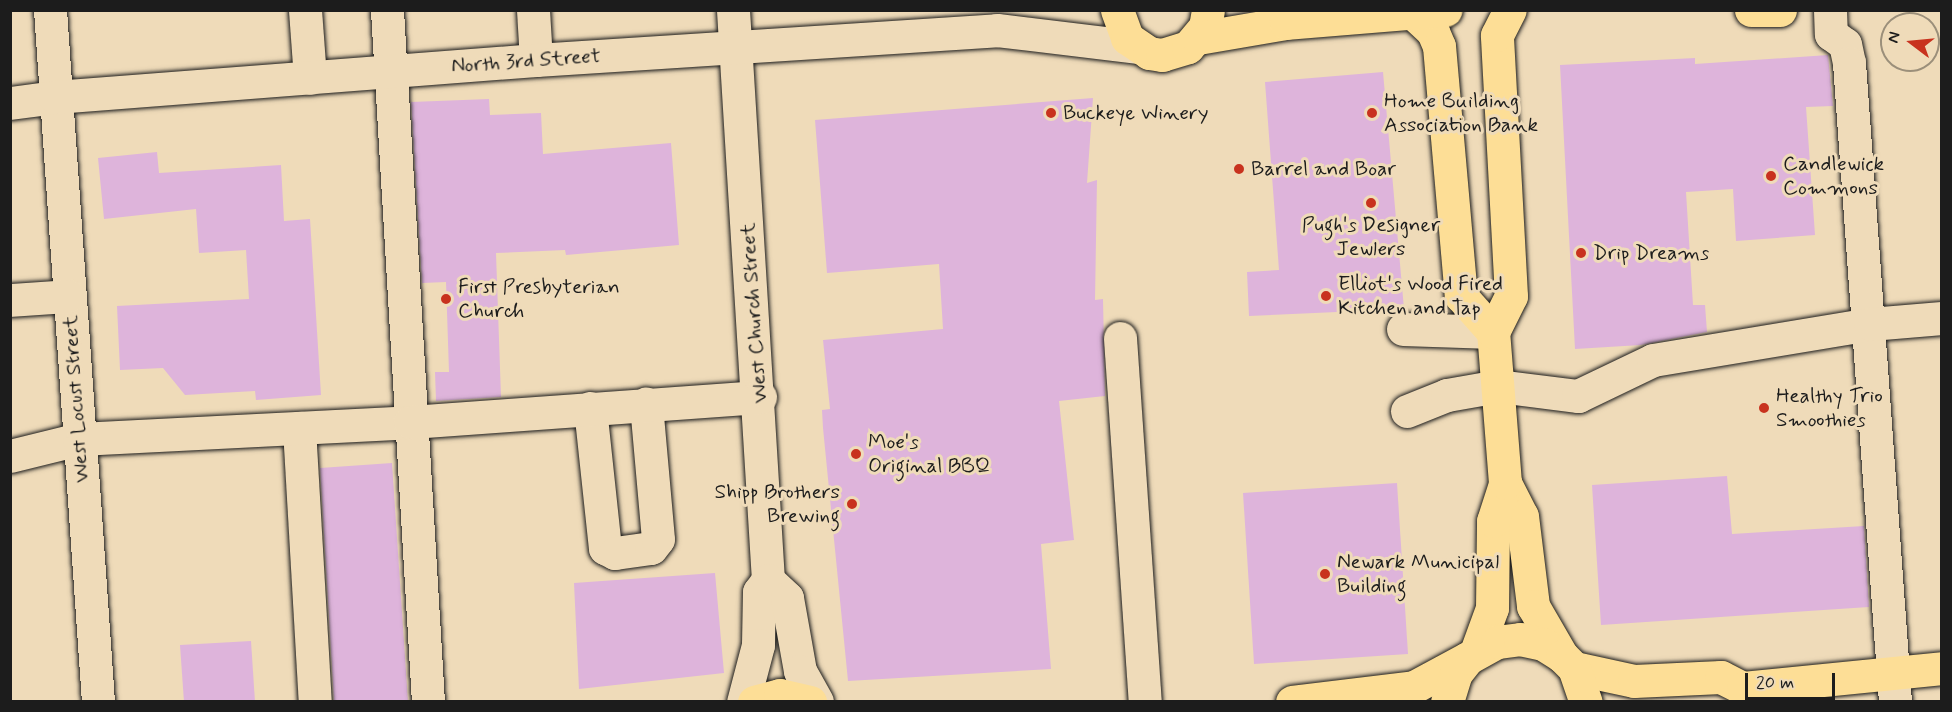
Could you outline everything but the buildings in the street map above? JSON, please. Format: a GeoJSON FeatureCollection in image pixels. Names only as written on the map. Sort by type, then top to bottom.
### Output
{"type":"FeatureCollection","features":[{"type":"Feature","properties":{"kind":"main road"},"geometry":{"type":"LineString","coordinates":[[1117,10],[1120,27],[1137,47],[1149,53],[1176,53],[1203,24],[1286,23],[1430,12],[1433,32],[1439,46],[1461,296],[1493,332]]}},
{"type":"Feature","properties":{"kind":"main road"},"geometry":{"type":"LineString","coordinates":[[1751,10],[1780,10]]}},
{"type":"Feature","properties":{"kind":"main road"},"geometry":{"type":"LineString","coordinates":[[1447,702],[1456,673],[1472,655],[1492,608],[1493,521],[1504,483],[1493,332],[1511,296],[1497,69],[1497,35],[1507,15]]}},
{"type":"Feature","properties":{"kind":"main road"},"geometry":{"type":"LineString","coordinates":[[1504,483],[1522,516],[1533,606],[1568,662],[1586,702]]}},
{"type":"Feature","properties":{"kind":"main road"},"geometry":{"type":"LineString","coordinates":[[1292,702],[1414,687],[1497,642],[1520,639],[1543,644],[1568,662],[1634,681],[1721,677],[1736,695],[1894,686],[1941,668]]}},
{"type":"Feature","properties":{"kind":"main road"},"geometry":{"type":"LineString","coordinates":[[754,702],[780,695],[810,702]]}},
{"type":"Feature","properties":{"kind":"street","name":"West Locust Street"},"geometry":{"type":"LineString","coordinates":[[50,10],[98,702]]}},
{"type":"Feature","properties":{"kind":"street"},"geometry":{"type":"LineString","coordinates":[[305,10],[310,78]]}},
{"type":"Feature","properties":{"kind":"street"},"geometry":{"type":"LineString","coordinates":[[387,10],[428,702]]}},
{"type":"Feature","properties":{"kind":"street"},"geometry":{"type":"LineString","coordinates":[[533,10],[536,60]]}},
{"type":"Feature","properties":{"kind":"street","name":"West Church Street"},"geometry":{"type":"LineString","coordinates":[[733,10],[760,397],[768,580],[759,592],[758,645],[743,702]]}},
{"type":"Feature","properties":{"kind":"street","name":"North 3rd Street"},"geometry":{"type":"LineString","coordinates":[[997,30],[1034,10]]}},
{"type":"Feature","properties":{"kind":"street"},"geometry":{"type":"LineString","coordinates":[[1830,10],[1831,34],[1845,44],[1849,63],[1870,324],[1894,686]]}},
{"type":"Feature","properties":{"kind":"street","name":"North 3rd Street"},"geometry":{"type":"LineString","coordinates":[[10,104],[55,97],[736,47],[935,22],[1137,47]]}},
{"type":"Feature","properties":{"kind":"street"},"geometry":{"type":"LineString","coordinates":[[10,300],[69,296]]}},
{"type":"Feature","properties":{"kind":"street"},"geometry":{"type":"LineString","coordinates":[[1407,411],[1447,395],[1498,386],[1578,396],[1653,360],[1870,324],[1941,318]]}},
{"type":"Feature","properties":{"kind":"street"},"geometry":{"type":"LineString","coordinates":[[1403,329],[1493,332]]}},
{"type":"Feature","properties":{"kind":"street"},"geometry":{"type":"LineString","coordinates":[[1120,338],[1145,702]]}},
{"type":"Feature","properties":{"kind":"street"},"geometry":{"type":"LineString","coordinates":[[10,456],[79,439],[410,422],[760,397]]}},
{"type":"Feature","properties":{"kind":"street"},"geometry":{"type":"LineString","coordinates":[[590,408],[605,548],[615,553],[651,548],[658,539],[646,404]]}},
{"type":"Feature","properties":{"kind":"street"},"geometry":{"type":"LineString","coordinates":[[299,428],[315,702]]}},
{"type":"Feature","properties":{"kind":"street"},"geometry":{"type":"LineString","coordinates":[[768,580],[787,598],[800,671],[817,702]]}},
{"type":"Feature","properties":{"kind":"place","name":"Buckeye Winery"},"geometry":{"type":"Point","coordinates":[1051,113]}},
{"type":"Feature","properties":{"kind":"place","name":"Home Building Association Bank"},"geometry":{"type":"Point","coordinates":[1372,113]}},
{"type":"Feature","properties":{"kind":"place","name":"Barrel and Boar"},"geometry":{"type":"Point","coordinates":[1239,169]}},
{"type":"Feature","properties":{"kind":"place","name":"Candlewick Commons"},"geometry":{"type":"Point","coordinates":[1771,176]}},
{"type":"Feature","properties":{"kind":"place","name":"Pugh's Designer Jewlers"},"geometry":{"type":"Point","coordinates":[1371,203]}},
{"type":"Feature","properties":{"kind":"place","name":"Drip Dreams"},"geometry":{"type":"Point","coordinates":[1581,253]}},
{"type":"Feature","properties":{"kind":"place","name":"Elliot's Wood Fired Kitchen and Tap"},"geometry":{"type":"Point","coordinates":[1326,296]}},
{"type":"Feature","properties":{"kind":"place","name":"First Presbyterian Church"},"geometry":{"type":"Point","coordinates":[446,299]}},
{"type":"Feature","properties":{"kind":"place","name":"Healthy Trio Smoothies"},"geometry":{"type":"Point","coordinates":[1764,408]}},
{"type":"Feature","properties":{"kind":"place","name":"Moe's Original BBQ"},"geometry":{"type":"Point","coordinates":[856,454]}},
{"type":"Feature","properties":{"kind":"place","name":"Shipp Brothers Brewing"},"geometry":{"type":"Point","coordinates":[852,504]}},
{"type":"Feature","properties":{"kind":"place","name":"Newark Municipal Building"},"geometry":{"type":"Point","coordinates":[1325,574]}}]}
